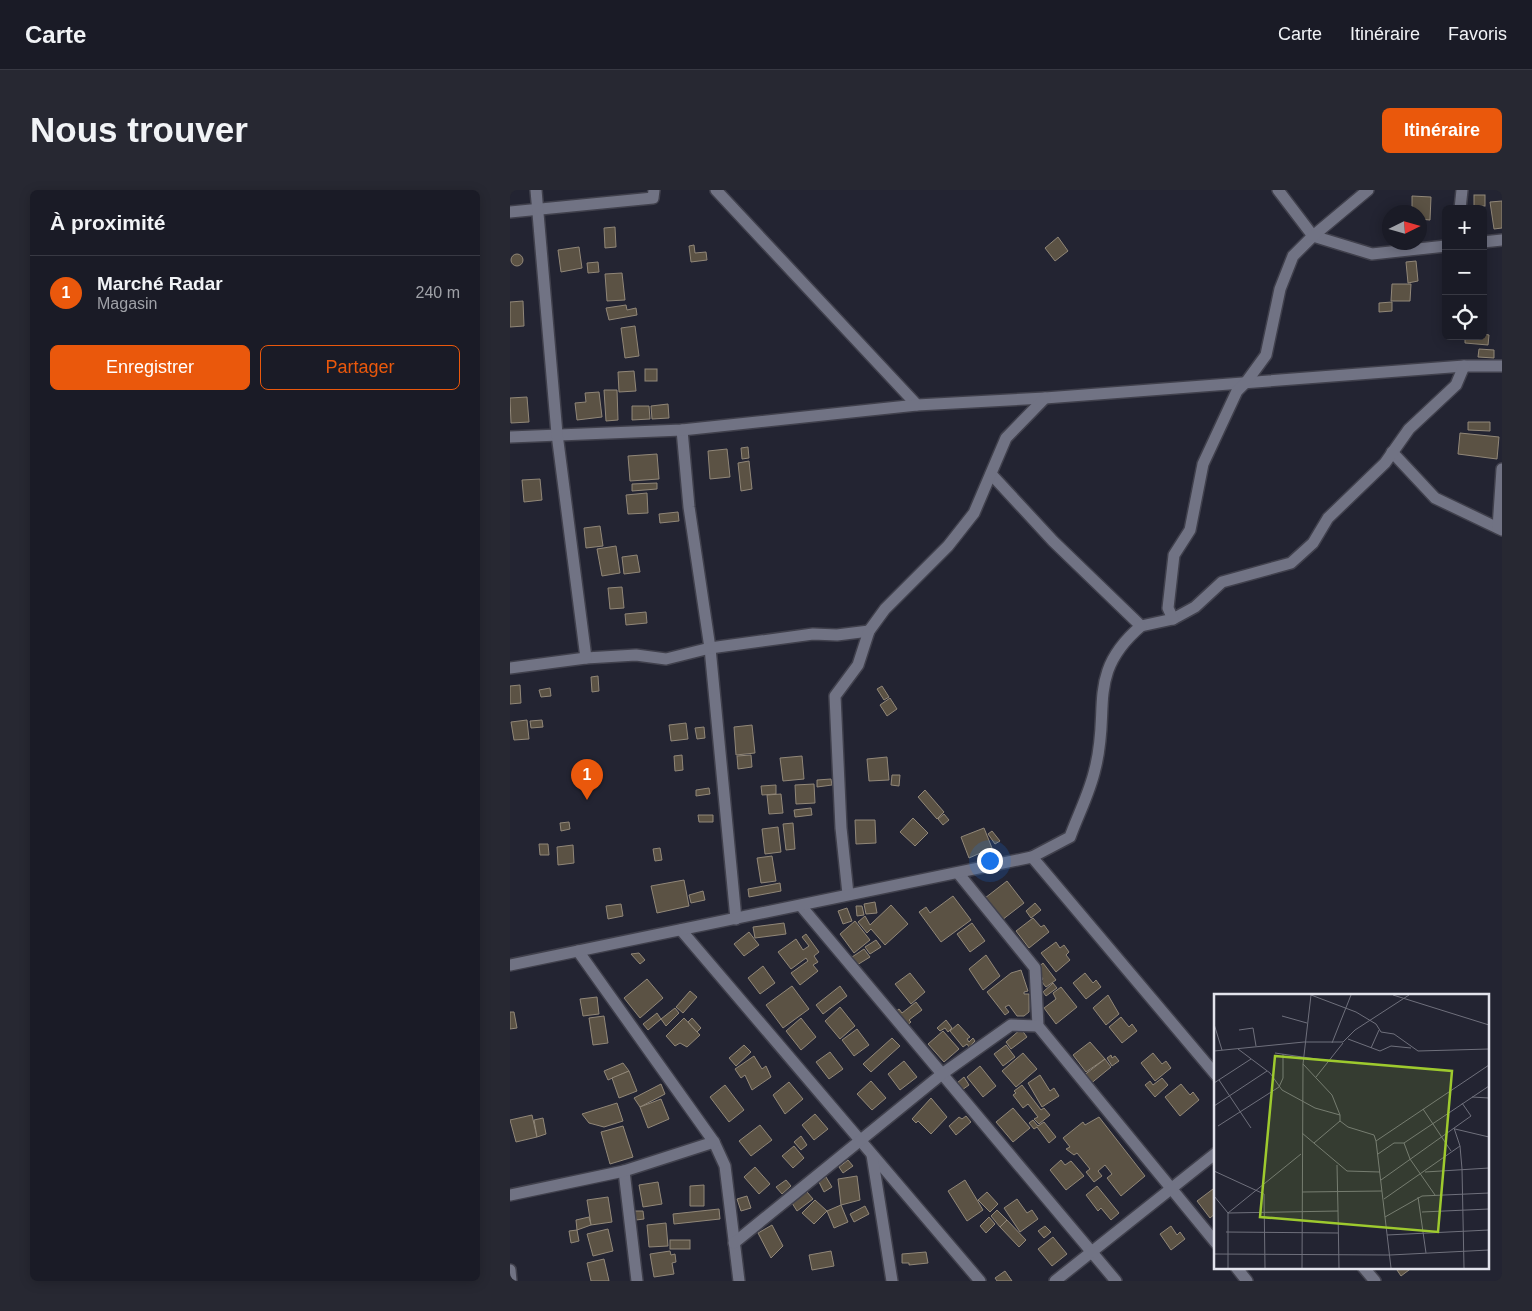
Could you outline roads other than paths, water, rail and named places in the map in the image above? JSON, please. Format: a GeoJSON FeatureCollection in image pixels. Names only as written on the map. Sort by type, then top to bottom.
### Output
{"type":"FeatureCollection","features":[{"type":"Feature","properties":{"kind":"street"},"geometry":{"type":"LineString","coordinates":[[536,190],[558,434],[586,658]]}},
{"type":"Feature","properties":{"kind":"street"},"geometry":{"type":"LineString","coordinates":[[510,212],[652,198],[654,190]]}},
{"type":"Feature","properties":{"kind":"street"},"geometry":{"type":"LineString","coordinates":[[716,190],[917,405]]}},
{"type":"Feature","properties":{"kind":"street"},"geometry":{"type":"LineString","coordinates":[[1278,190],[1313,236],[1372,254],[1442,246]]}},
{"type":"Feature","properties":{"kind":"street"},"geometry":{"type":"LineString","coordinates":[[1173,619],[1168,608],[1174,555],[1190,530],[1203,464],[1237,391],[1248,381],[1266,355],[1280,289],[1293,256],[1313,236],[1368,190]]}},
{"type":"Feature","properties":{"kind":"street"},"geometry":{"type":"LineString","coordinates":[[1460,205],[1462,190]]}},
{"type":"Feature","properties":{"kind":"street"},"geometry":{"type":"LineString","coordinates":[[1487,242],[1502,240]]}},
{"type":"Feature","properties":{"kind":"street"},"geometry":{"type":"LineString","coordinates":[[510,437],[682,430],[917,405],[1045,398],[1464,366],[1502,366]]}},
{"type":"Feature","properties":{"kind":"street"},"geometry":{"type":"LineString","coordinates":[[510,965],[801,906],[848,894],[1032,858],[1070,837],[1096,769],[1105,674],[1113,656],[1141,626],[1173,619],[1195,607],[1222,582],[1291,563],[1313,543],[1328,518],[1384,463],[1409,429],[1456,385],[1464,366]]}},
{"type":"Feature","properties":{"kind":"street"},"geometry":{"type":"LineString","coordinates":[[848,894],[841,828],[835,696],[858,665],[869,631],[886,609],[948,546],[974,513],[1006,438],[1045,398]]}},
{"type":"Feature","properties":{"kind":"street"},"geometry":{"type":"LineString","coordinates":[[682,430],[689,507],[710,648],[736,919]]}},
{"type":"Feature","properties":{"kind":"street"},"geometry":{"type":"LineString","coordinates":[[1392,452],[1435,498],[1500,529],[1502,469]]}},
{"type":"Feature","properties":{"kind":"street"},"geometry":{"type":"LineString","coordinates":[[991,474],[1053,541],[1141,626]]}},
{"type":"Feature","properties":{"kind":"street"},"geometry":{"type":"LineString","coordinates":[[510,668],[586,658],[636,656],[666,659],[710,648],[814,634],[837,635],[869,631]]}},
{"type":"Feature","properties":{"kind":"street"},"geometry":{"type":"LineString","coordinates":[[1032,858],[1214,1073]]}},
{"type":"Feature","properties":{"kind":"street"},"geometry":{"type":"LineString","coordinates":[[958,873],[1035,968],[1038,1026],[1214,1241]]}},
{"type":"Feature","properties":{"kind":"street"},"geometry":{"type":"LineString","coordinates":[[801,906],[1116,1281]]}},
{"type":"Feature","properties":{"kind":"street"},"geometry":{"type":"LineString","coordinates":[[681,930],[861,1138],[872,1155],[980,1281]]}},
{"type":"Feature","properties":{"kind":"street"},"geometry":{"type":"LineString","coordinates":[[578,951],[714,1142],[725,1166],[739,1281]]}},
{"type":"Feature","properties":{"kind":"street"},"geometry":{"type":"LineString","coordinates":[[734,1243],[942,1074],[1011,1025],[1038,1026]]}},
{"type":"Feature","properties":{"kind":"street"},"geometry":{"type":"LineString","coordinates":[[510,1195],[624,1171],[714,1142]]}},
{"type":"Feature","properties":{"kind":"street"},"geometry":{"type":"LineString","coordinates":[[872,1155],[892,1281]]}},
{"type":"Feature","properties":{"kind":"street"},"geometry":{"type":"LineString","coordinates":[[1056,1281],[1214,1155]]}},
{"type":"Feature","properties":{"kind":"street"},"geometry":{"type":"LineString","coordinates":[[624,1171],[638,1281]]}},
{"type":"Feature","properties":{"kind":"street"},"geometry":{"type":"LineString","coordinates":[[1237,1268],[1247,1281]]}},
{"type":"Feature","properties":{"kind":"street"},"geometry":{"type":"LineString","coordinates":[[1364,1268],[1375,1281]]}},
{"type":"Feature","properties":{"kind":"street"},"geometry":{"type":"LineString","coordinates":[[510,1270],[512,1281]]}},
{"type":"Feature","properties":{"kind":"place","name":"Marché Radar"},"geometry":{"type":"Point","coordinates":[587,800]}}]}
